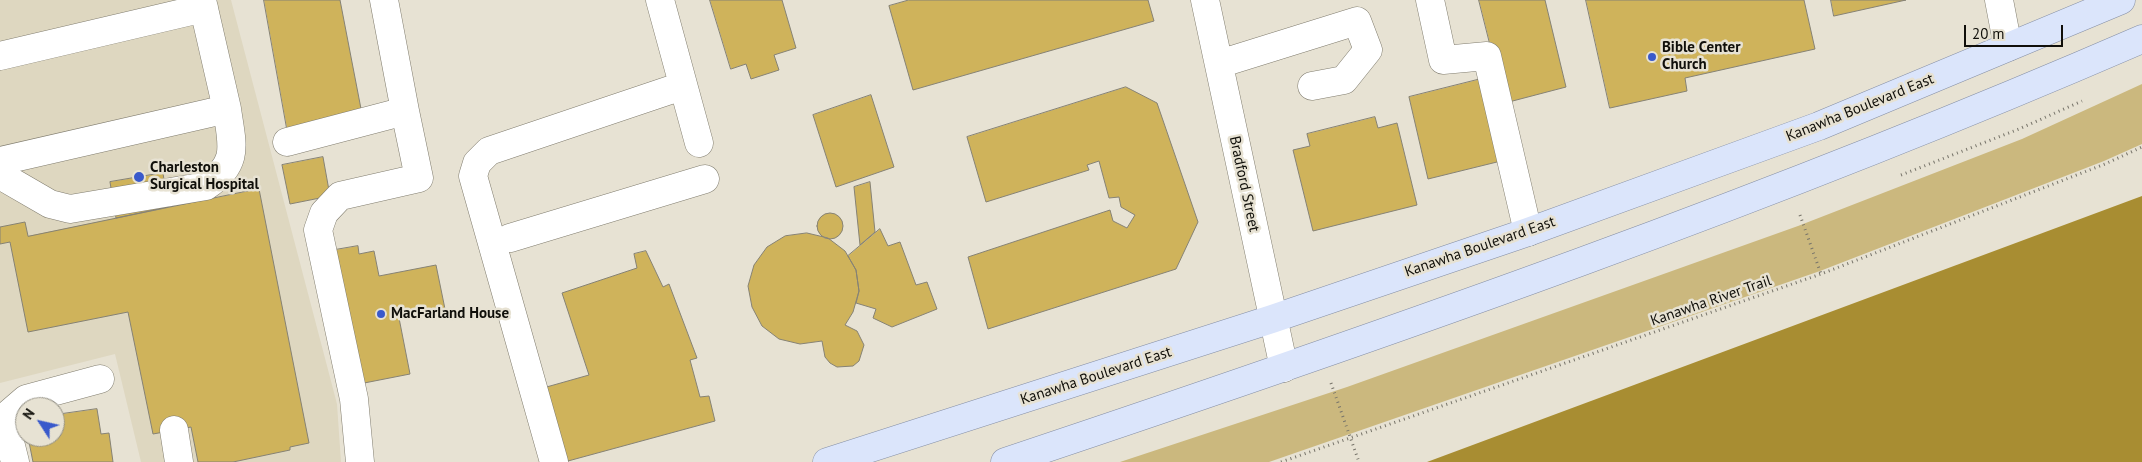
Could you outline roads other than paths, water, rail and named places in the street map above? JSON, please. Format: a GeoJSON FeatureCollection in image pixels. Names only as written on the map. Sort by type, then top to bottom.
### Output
{"type":"FeatureCollection","features":[{"type":"Feature","properties":{"kind":"main road","name":"Kanawha Boulevard East"},"geometry":{"type":"LineString","coordinates":[[827,462],[1272,319],[1528,232],[1819,126],[2121,0]]}},
{"type":"Feature","properties":{"kind":"main road"},"geometry":{"type":"LineString","coordinates":[[1005,462],[1284,368],[1644,239],[1986,107],[2142,39]]}},
{"type":"Feature","properties":{"kind":"street"},"geometry":{"type":"LineString","coordinates":[[360,462],[354,399],[318,230],[324,213],[340,196],[419,178],[384,0]]}},
{"type":"Feature","properties":{"kind":"street"},"geometry":{"type":"LineString","coordinates":[[660,0],[699,143]]}},
{"type":"Feature","properties":{"kind":"street","name":"Bradford Street"},"geometry":{"type":"LineString","coordinates":[[1204,0],[1284,368]]}},
{"type":"Feature","properties":{"kind":"street"},"geometry":{"type":"LineString","coordinates":[[1430,0],[1443,60],[1486,56],[1528,232]]}},
{"type":"Feature","properties":{"kind":"street"},"geometry":{"type":"LineString","coordinates":[[1999,0],[2008,47]]}},
{"type":"Feature","properties":{"kind":"street"},"geometry":{"type":"LineString","coordinates":[[0,56],[203,4],[227,109],[233,149],[221,175],[206,186],[70,209],[50,204],[0,175]]}},
{"type":"Feature","properties":{"kind":"street"},"geometry":{"type":"LineString","coordinates":[[1218,64],[1357,21],[1368,50],[1344,80],[1312,86]]}},
{"type":"Feature","properties":{"kind":"street"},"geometry":{"type":"LineString","coordinates":[[554,462],[473,176],[477,163],[489,151],[682,86]]}},
{"type":"Feature","properties":{"kind":"street"},"geometry":{"type":"LineString","coordinates":[[0,161],[227,109]]}},
{"type":"Feature","properties":{"kind":"street"},"geometry":{"type":"LineString","coordinates":[[286,142],[405,111]]}},
{"type":"Feature","properties":{"kind":"street"},"geometry":{"type":"LineString","coordinates":[[510,238],[705,179]]}},
{"type":"Feature","properties":{"kind":"street"},"geometry":{"type":"LineString","coordinates":[[15,462],[2,418],[26,399],[100,379]]}},
{"type":"Feature","properties":{"kind":"street"},"geometry":{"type":"LineString","coordinates":[[174,430],[179,462]]}},
{"type":"Feature","properties":{"kind":"place","name":"Bible Center Church"},"geometry":{"type":"Point","coordinates":[1652,57]}},
{"type":"Feature","properties":{"kind":"place","name":"Charleston Surgical Hospital"},"geometry":{"type":"Point","coordinates":[139,177]}},
{"type":"Feature","properties":{"kind":"place","name":"MacFarland House"},"geometry":{"type":"Point","coordinates":[381,314]}}]}
